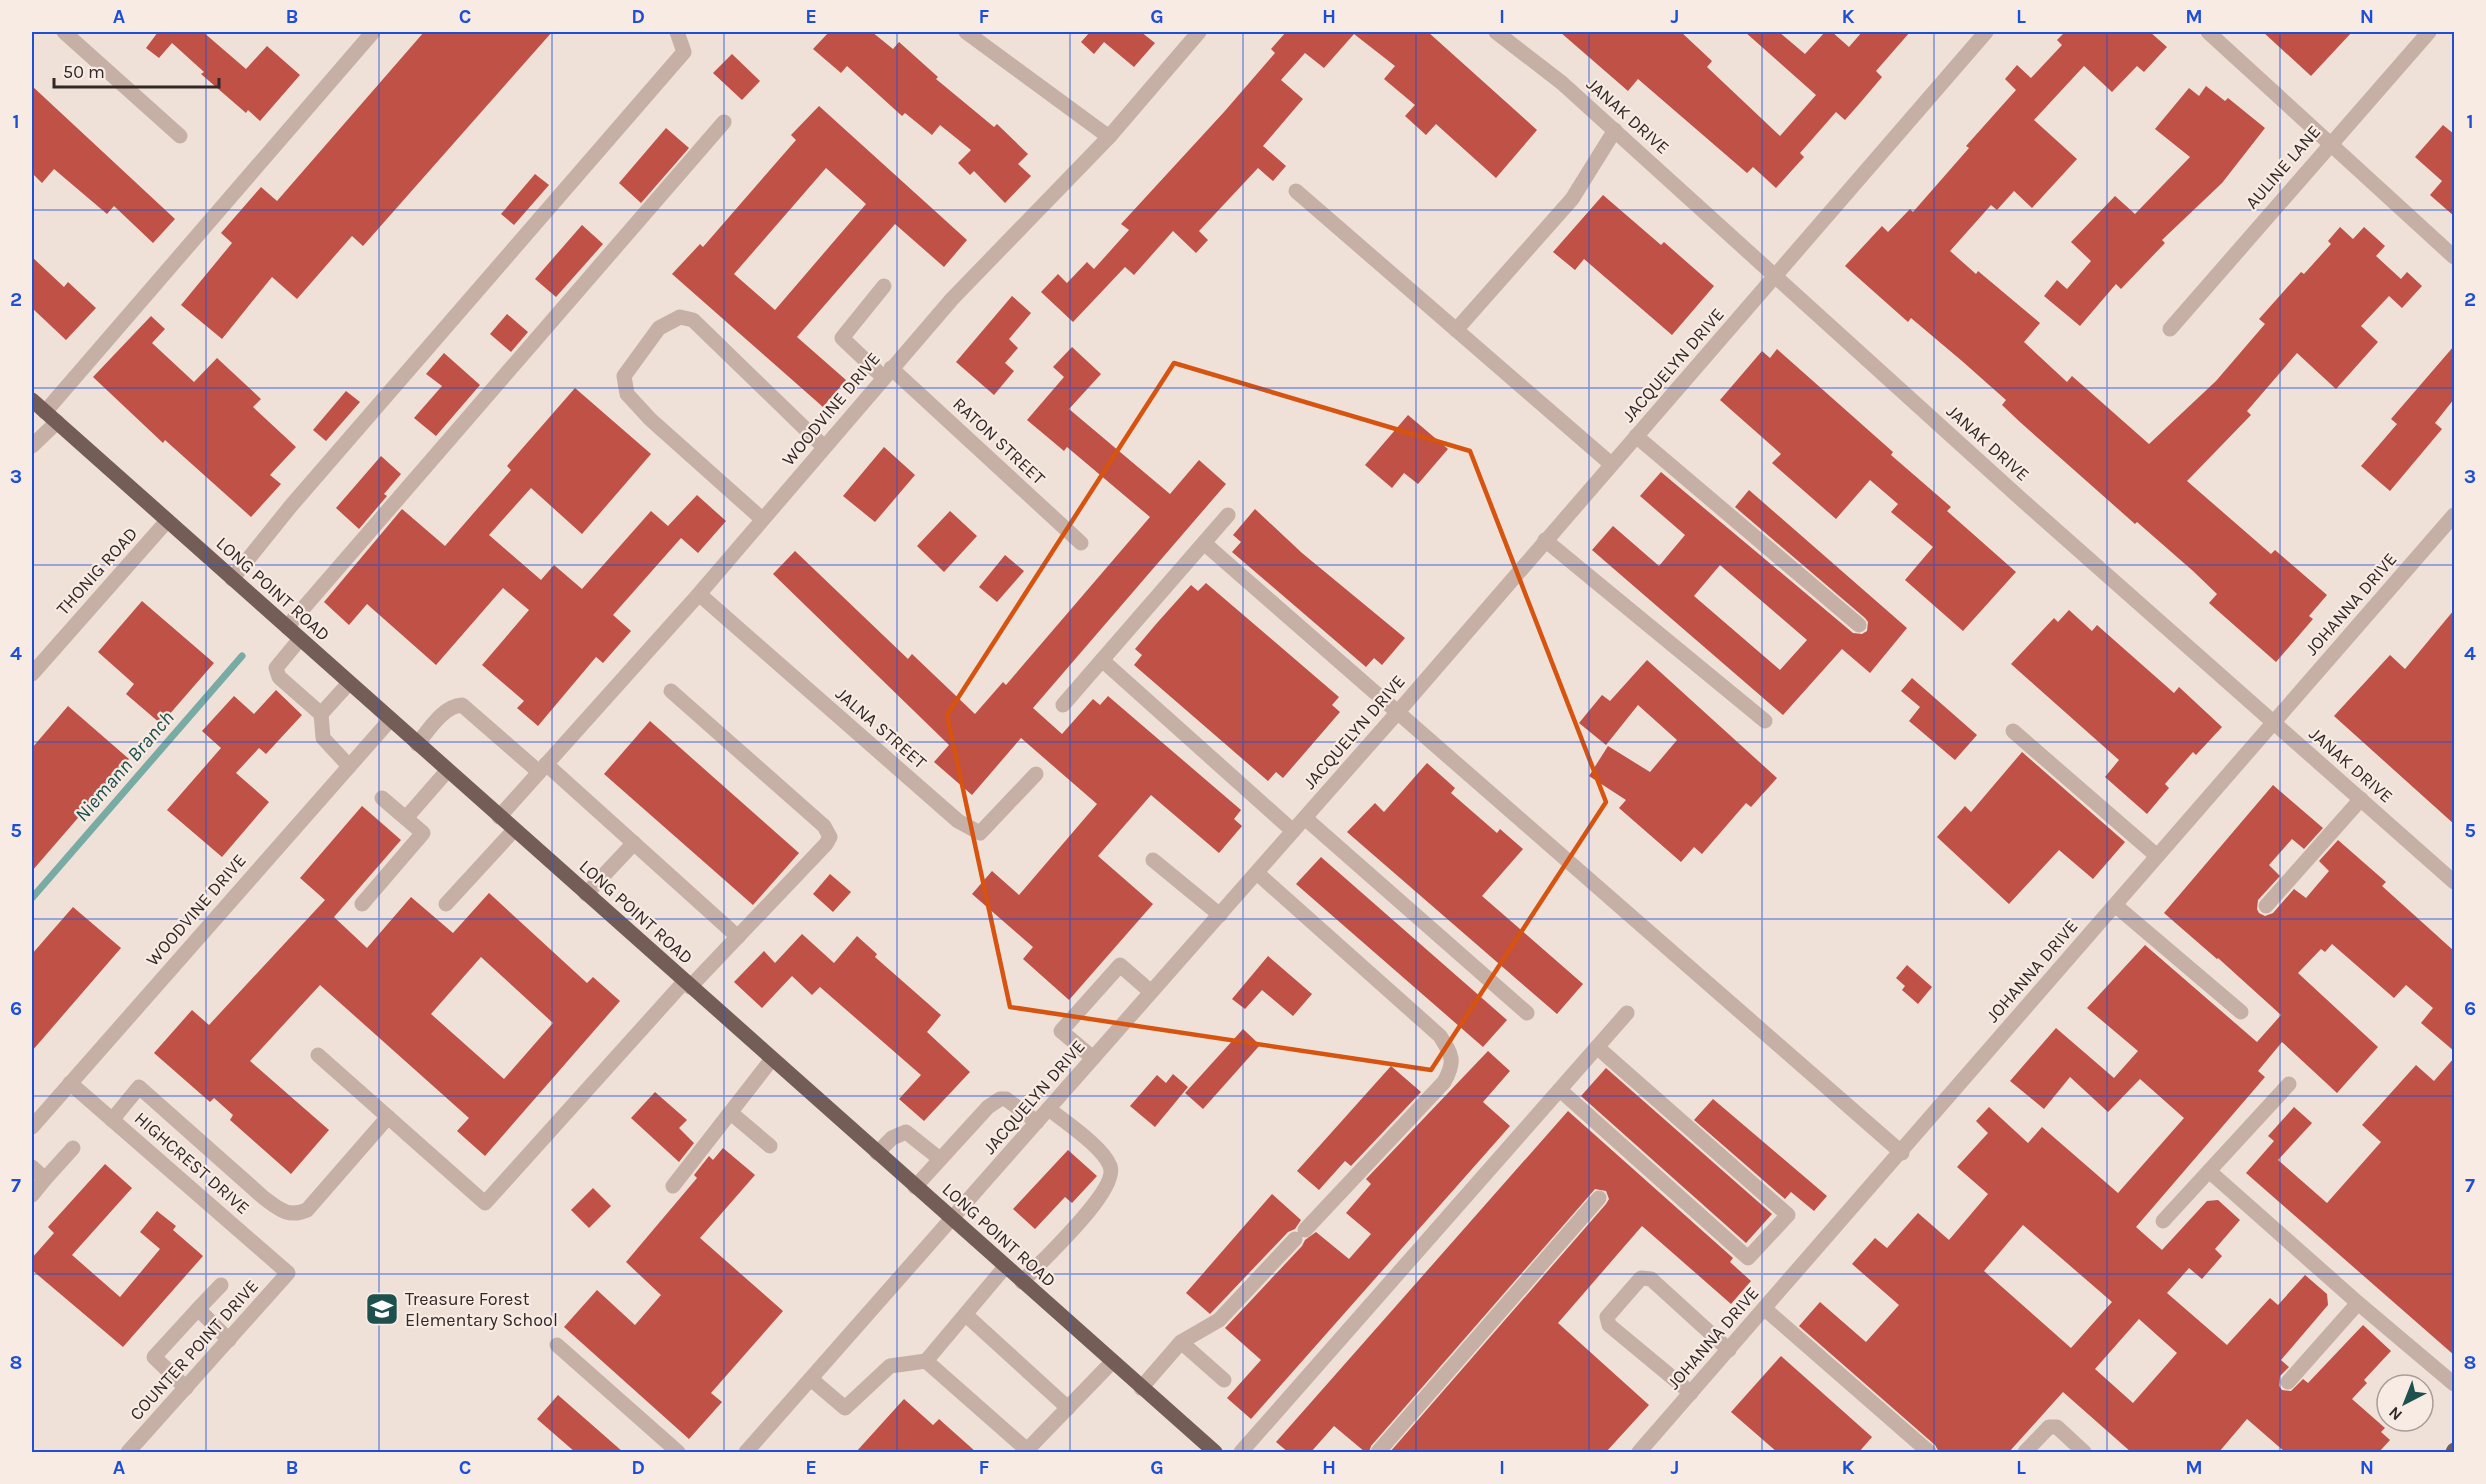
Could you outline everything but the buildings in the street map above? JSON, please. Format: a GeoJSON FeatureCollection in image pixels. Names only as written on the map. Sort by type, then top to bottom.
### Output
{"type":"FeatureCollection","features":[{"type":"Feature","properties":{"kind":"main road","name":"LONG POINT ROAD"},"geometry":{"type":"LineString","coordinates":[[32,400],[1211,1451]]}},
{"type":"Feature","properties":{"kind":"street"},"geometry":{"type":"LineString","coordinates":[[64,32],[180,136]]}},
{"type":"Feature","properties":{"kind":"street"},"geometry":{"type":"LineString","coordinates":[[32,446],[51,417],[373,32]]}},
{"type":"Feature","properties":{"kind":"street"},"geometry":{"type":"LineString","coordinates":[[232,579],[290,507],[684,52],[677,32]]}},
{"type":"Feature","properties":{"kind":"street"},"geometry":{"type":"LineString","coordinates":[[966,32],[1109,136]]}},
{"type":"Feature","properties":{"kind":"street","name":"WOODVINE DRIVE"},"geometry":{"type":"LineString","coordinates":[[499,817],[699,594],[952,298],[1109,136],[1199,32]]}},
{"type":"Feature","properties":{"kind":"street","name":"JANAK DRIVE"},"geometry":{"type":"LineString","coordinates":[[1496,32],[1562,83],[1615,130],[2021,499],[2454,882]]}},
{"type":"Feature","properties":{"kind":"street","name":"JACQUELYN DRIVE"},"geometry":{"type":"LineString","coordinates":[[746,1452],[1397,713],[1986,32]]}},
{"type":"Feature","properties":{"kind":"street"},"geometry":{"type":"LineString","coordinates":[[2208,32],[2454,257]]}},
{"type":"Feature","properties":{"kind":"street","name":"AULINE LANE"},"geometry":{"type":"LineString","coordinates":[[2170,329],[2330,142],[2429,32]]}},
{"type":"Feature","properties":{"kind":"street"},"geometry":{"type":"LineString","coordinates":[[287,627],[724,122]]}},
{"type":"Feature","properties":{"kind":"street"},"geometry":{"type":"LineString","coordinates":[[1456,330],[1572,199],[1615,130]]}},
{"type":"Feature","properties":{"kind":"street"},"geometry":{"type":"LineString","coordinates":[[1296,191],[1611,464]]}},
{"type":"Feature","properties":{"kind":"street","name":"RATON STREET"},"geometry":{"type":"LineString","coordinates":[[884,286],[842,338],[887,373],[1082,543]]}},
{"type":"Feature","properties":{"kind":"street"},"geometry":{"type":"LineString","coordinates":[[762,519],[650,420],[627,394],[624,376],[659,328],[680,317],[693,321],[824,447]]}},
{"type":"Feature","properties":{"kind":"street"},"geometry":{"type":"LineString","coordinates":[[1636,436],[1859,625]]}},
{"type":"Feature","properties":{"kind":"street"},"geometry":{"type":"LineString","coordinates":[[1063,705],[1228,515]]}},
{"type":"Feature","properties":{"kind":"street","name":"JOHANNA DRIVE"},"geometry":{"type":"LineString","coordinates":[[1639,1452],[1902,1153],[2454,515]]}},
{"type":"Feature","properties":{"kind":"street","name":"THONIG ROAD"},"geometry":{"type":"LineString","coordinates":[[32,674],[167,521]]}},
{"type":"Feature","properties":{"kind":"street"},"geometry":{"type":"LineString","coordinates":[[1545,540],[1765,721]]}},
{"type":"Feature","properties":{"kind":"street"},"geometry":{"type":"LineString","coordinates":[[1204,543],[1902,1153]]}},
{"type":"Feature","properties":{"kind":"street","name":"JALNA STREET"},"geometry":{"type":"LineString","coordinates":[[699,594],[958,821],[980,833],[1036,774]]}},
{"type":"Feature","properties":{"kind":"street"},"geometry":{"type":"LineString","coordinates":[[300,639],[275,670],[321,714],[323,738],[349,766]]}},
{"type":"Feature","properties":{"kind":"street"},"geometry":{"type":"LineString","coordinates":[[1102,660],[1293,831]]}},
{"type":"Feature","properties":{"kind":"street"},"geometry":{"type":"LineString","coordinates":[[321,714],[349,683]]}},
{"type":"Feature","properties":{"kind":"street"},"geometry":{"type":"LineString","coordinates":[[318,1055],[485,1203],[687,984],[738,937],[830,837],[824,826],[671,691]]}},
{"type":"Feature","properties":{"kind":"street"},"geometry":{"type":"LineString","coordinates":[[417,744],[445,712],[456,705],[462,705],[634,843],[738,937]]}},
{"type":"Feature","properties":{"kind":"street","name":"WOODVINE DRIVE"},"geometry":{"type":"LineString","coordinates":[[32,1127],[390,720]]}},
{"type":"Feature","properties":{"kind":"street"},"geometry":{"type":"LineString","coordinates":[[2013,731],[2157,856]]}},
{"type":"Feature","properties":{"kind":"street"},"geometry":{"type":"LineString","coordinates":[[406,818],[447,771]]}},
{"type":"Feature","properties":{"kind":"street"},"geometry":{"type":"LineString","coordinates":[[362,904],[423,833],[382,798]]}},
{"type":"Feature","properties":{"kind":"street"},"geometry":{"type":"LineString","coordinates":[[2266,906],[2361,799]]}},
{"type":"Feature","properties":{"kind":"street"},"geometry":{"type":"LineString","coordinates":[[1305,818],[1527,1013]]}},
{"type":"Feature","properties":{"kind":"street"},"geometry":{"type":"LineString","coordinates":[[446,904],[514,830]]}},
{"type":"Feature","properties":{"kind":"street"},"geometry":{"type":"LineString","coordinates":[[586,894],[634,843]]}},
{"type":"Feature","properties":{"kind":"street"},"geometry":{"type":"LineString","coordinates":[[1153,860],[1220,915]]}},
{"type":"Feature","properties":{"kind":"street"},"geometry":{"type":"LineString","coordinates":[[1141,1388],[1181,1342],[1219,1320],[1444,1082],[1451,1068],[1451,1053],[1440,1036],[1257,873]]}},
{"type":"Feature","properties":{"kind":"street"},"geometry":{"type":"LineString","coordinates":[[2115,905],[2241,1012]]}},
{"type":"Feature","properties":{"kind":"street"},"geometry":{"type":"LineString","coordinates":[[1093,1058],[1061,1031],[1068,1022],[1120,965],[1151,992]]}},
{"type":"Feature","properties":{"kind":"street"},"geometry":{"type":"LineString","coordinates":[[1241,1452],[1627,1013]]}},
{"type":"Feature","properties":{"kind":"street"},"geometry":{"type":"LineString","coordinates":[[1560,1090],[1748,1258],[1788,1215],[1597,1047]]}},
{"type":"Feature","properties":{"kind":"street"},"geometry":{"type":"LineString","coordinates":[[673,1186],[772,1059]]}},
{"type":"Feature","properties":{"kind":"street","name":"HIGHCREST DRIVE"},"geometry":{"type":"LineString","coordinates":[[70,1083],[288,1273]]}},
{"type":"Feature","properties":{"kind":"street"},"geometry":{"type":"LineString","coordinates":[[2163,1221],[2289,1084]]}},
{"type":"Feature","properties":{"kind":"street"},"geometry":{"type":"LineString","coordinates":[[112,1120],[139,1087],[264,1198],[284,1212],[295,1215],[307,1210],[388,1117]]}},
{"type":"Feature","properties":{"kind":"street"},"geometry":{"type":"LineString","coordinates":[[915,1186],[988,1107],[1000,1099],[1006,1099],[1037,1122]]}},
{"type":"Feature","properties":{"kind":"street"},"geometry":{"type":"LineString","coordinates":[[1022,1282],[1100,1199],[1112,1175],[1110,1166],[1102,1155],[1049,1108]]}},
{"type":"Feature","properties":{"kind":"street"},"geometry":{"type":"LineString","coordinates":[[731,1113],[770,1146]]}},
{"type":"Feature","properties":{"kind":"street"},"geometry":{"type":"LineString","coordinates":[[877,1153],[891,1138],[906,1132],[940,1159]]}},
{"type":"Feature","properties":{"kind":"street"},"geometry":{"type":"LineString","coordinates":[[32,1195],[73,1148]]}},
{"type":"Feature","properties":{"kind":"street"},"geometry":{"type":"LineString","coordinates":[[32,1167],[45,1179]]}},
{"type":"Feature","properties":{"kind":"street"},"geometry":{"type":"LineString","coordinates":[[2209,1171],[2358,1304],[2454,1384]]}},
{"type":"Feature","properties":{"kind":"street"},"geometry":{"type":"LineString","coordinates":[[1378,1452],[1599,1198]]}},
{"type":"Feature","properties":{"kind":"street"},"geometry":{"type":"LineString","coordinates":[[811,1379],[845,1408],[890,1366],[926,1361],[1005,1267]]}},
{"type":"Feature","properties":{"kind":"street","name":"COUNTER POINT DRIVE"},"geometry":{"type":"LineString","coordinates":[[128,1452],[288,1273]]}},
{"type":"Feature","properties":{"kind":"street"},"geometry":{"type":"LineString","coordinates":[[1691,1393],[1609,1325],[1607,1317],[1641,1278],[1651,1279],[1729,1350]]}},
{"type":"Feature","properties":{"kind":"street"},"geometry":{"type":"LineString","coordinates":[[186,1388],[154,1356],[221,1285]]}},
{"type":"Feature","properties":{"kind":"street"},"geometry":{"type":"LineString","coordinates":[[2288,1382],[2358,1304]]}},
{"type":"Feature","properties":{"kind":"street"},"geometry":{"type":"LineString","coordinates":[[198,1309],[229,1340]]}},
{"type":"Feature","properties":{"kind":"street"},"geometry":{"type":"LineString","coordinates":[[1765,1309],[1929,1452]]}},
{"type":"Feature","properties":{"kind":"street"},"geometry":{"type":"LineString","coordinates":[[966,1315],[1068,1408]]}},
{"type":"Feature","properties":{"kind":"street"},"geometry":{"type":"LineString","coordinates":[[1181,1342],[1224,1380]]}},
{"type":"Feature","properties":{"kind":"street"},"geometry":{"type":"LineString","coordinates":[[557,1345],[678,1452]]}},
{"type":"Feature","properties":{"kind":"street"},"geometry":{"type":"LineString","coordinates":[[926,1361],[1027,1450],[1112,1362]]}},
{"type":"Feature","properties":{"kind":"street"},"geometry":{"type":"LineString","coordinates":[[2025,1452],[2049,1427],[2057,1427],[2084,1452]]}},
{"type":"Feature","properties":{"kind":"highlighted area"},"geometry":{"type":"Polygon","coordinates":[[[1174,363],[1470,451],[1606,802],[1431,1070],[1010,1007],[947,715],[1174,363]]]}},
{"type":"Feature","properties":{"kind":"waterway","name":"Niemann Branch"},"geometry":{"type":"LineString","coordinates":[[32,898],[242,656]]}},
{"type":"Feature","properties":{"kind":"place","name":"Treasure Forest Elementary School"},"geometry":{"type":"Point","coordinates":[382,1309]}}]}
